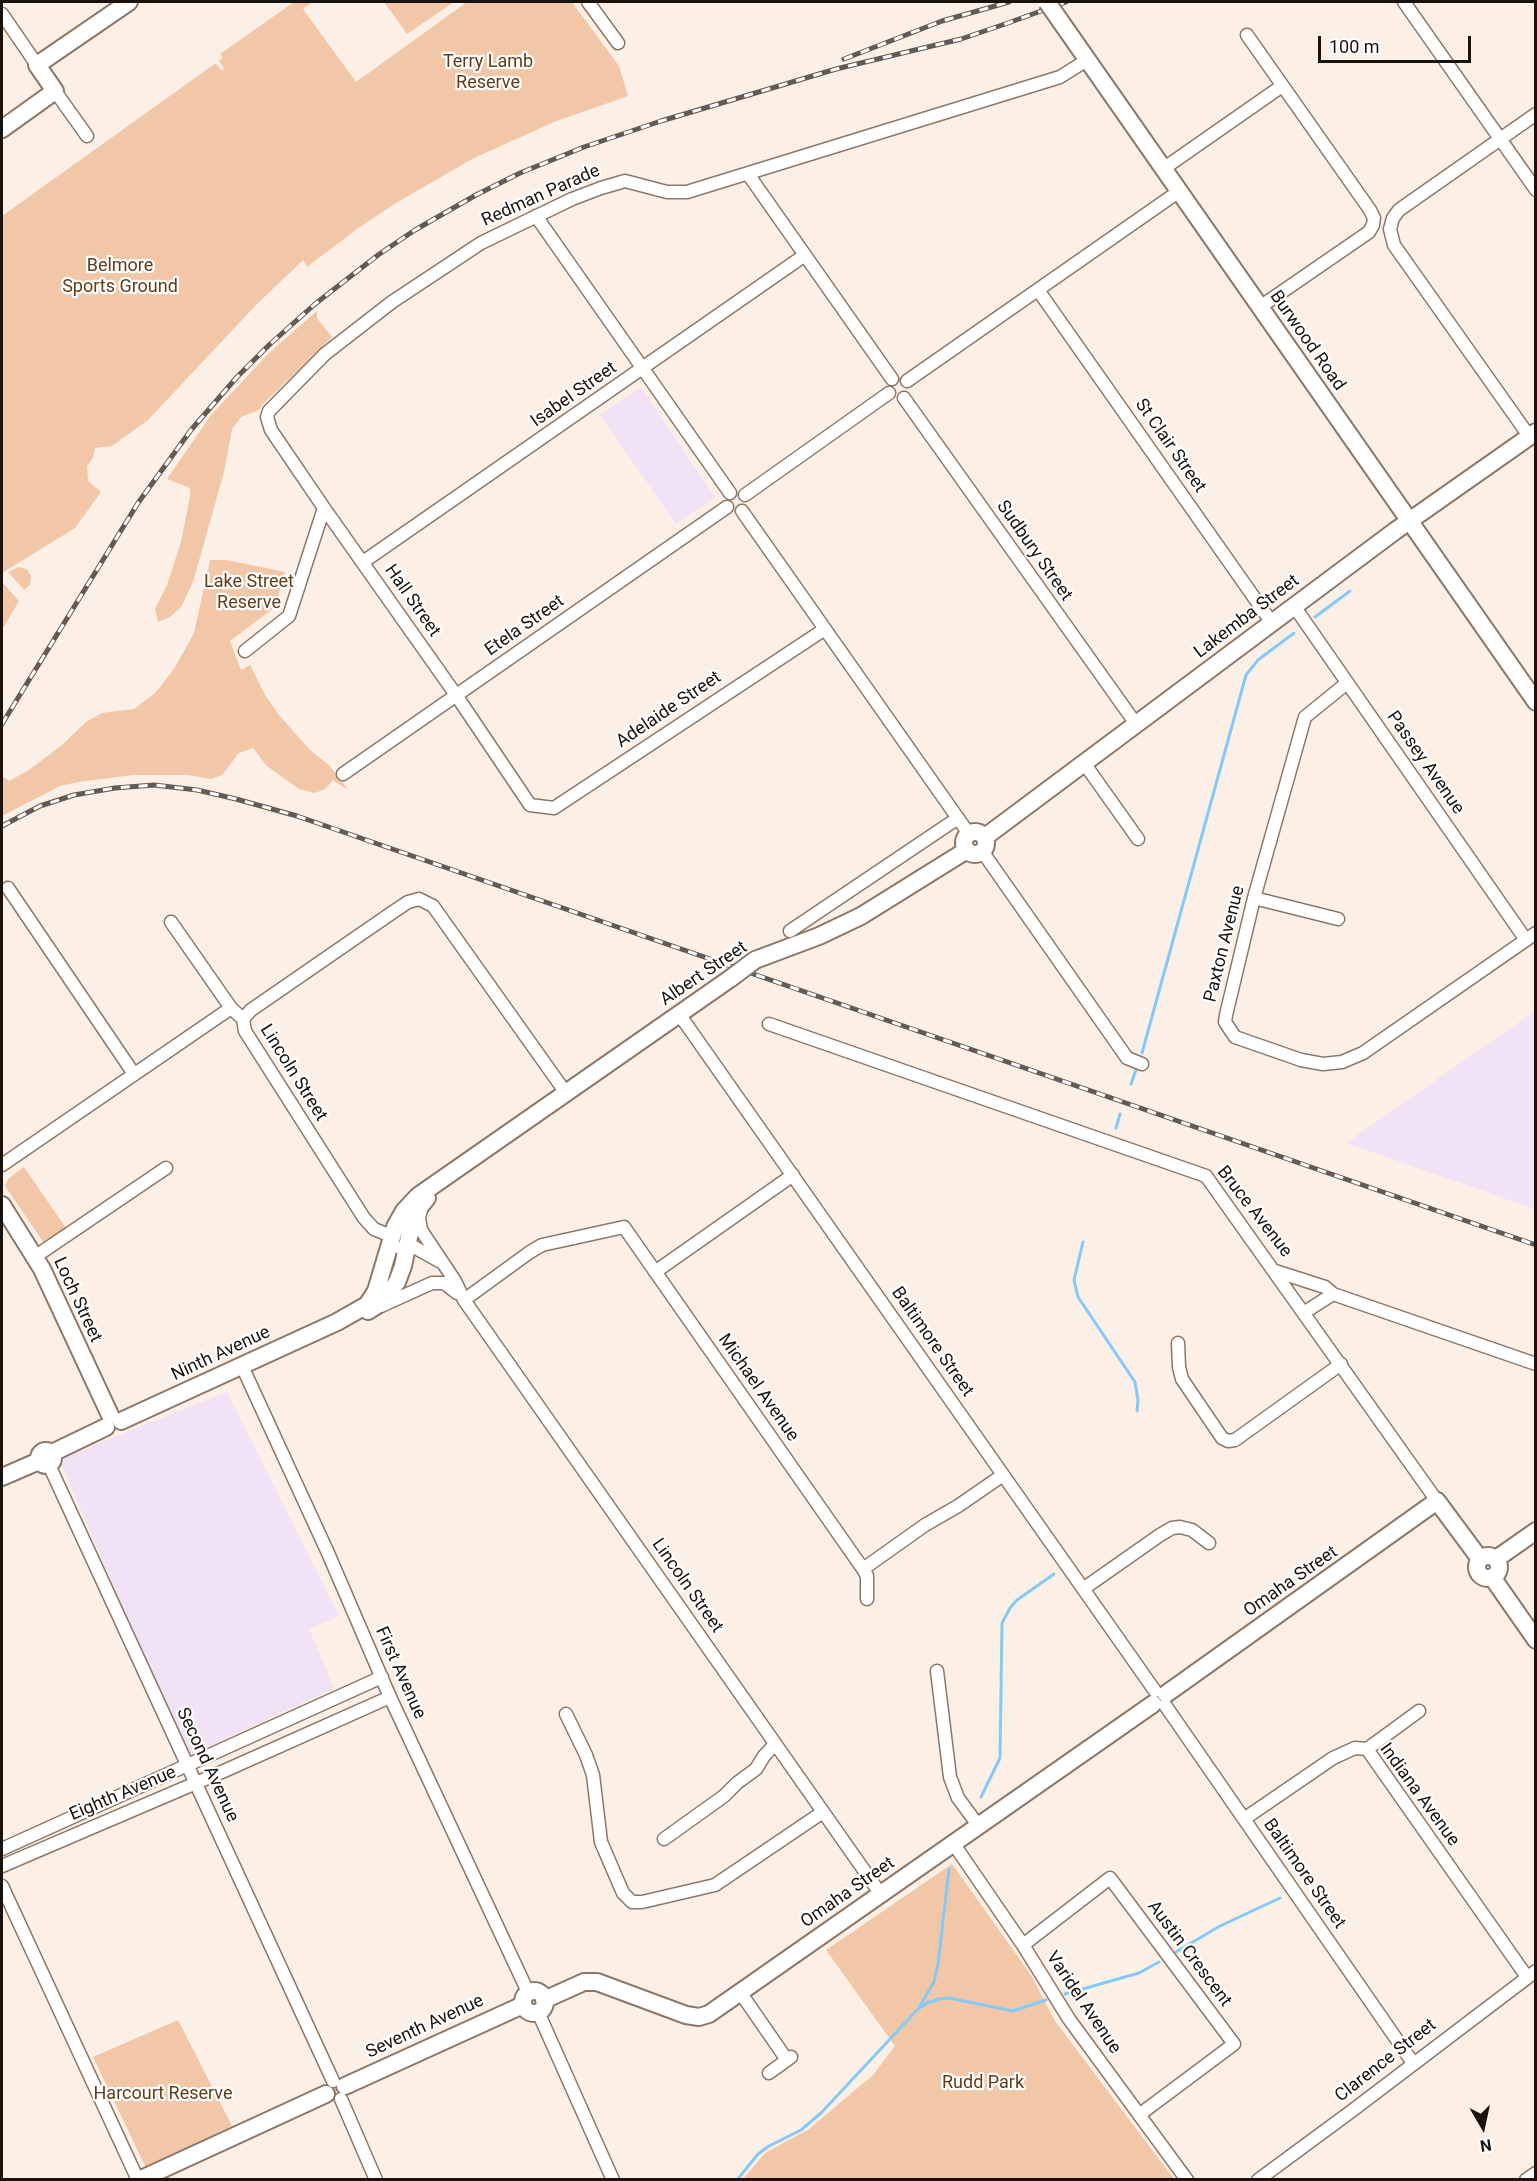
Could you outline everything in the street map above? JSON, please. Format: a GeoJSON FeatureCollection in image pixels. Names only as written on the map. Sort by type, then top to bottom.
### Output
{"type":"FeatureCollection","features":[{"type":"Feature","properties":{"kind":"main road"},"geometry":{"type":"LineString","coordinates":[[2,129],[55,91],[37,65],[129,2]]}},
{"type":"Feature","properties":{"kind":"main road","name":"Burwood Road"},"geometry":{"type":"LineString","coordinates":[[1047,2],[1536,702]]}},
{"type":"Feature","properties":{"kind":"main road","name":"Lakemba Street"},"geometry":{"type":"LineString","coordinates":[[976,843],[1409,521],[1532,434]]}},
{"type":"Feature","properties":{"kind":"main road","name":"Albert Street"},"geometry":{"type":"LineString","coordinates":[[337,1322],[367,1305],[373,1298],[391,1236],[399,1218],[410,1203],[426,1189],[755,960],[819,936],[861,916],[976,843]]}},
{"type":"Feature","properties":{"kind":"main road","name":"Albert Street"},"geometry":{"type":"LineString","coordinates":[[337,1322],[372,1310],[389,1295],[397,1282],[412,1223],[424,1200],[478,1154]]}},
{"type":"Feature","properties":{"kind":"main road","name":"Loch Street"},"geometry":{"type":"LineString","coordinates":[[2,1205],[36,1256],[112,1422]]}},
{"type":"Feature","properties":{"kind":"main road","name":"Ninth Avenue"},"geometry":{"type":"LineString","coordinates":[[2,1477],[47,1460],[112,1422],[337,1322]]}},
{"type":"Feature","properties":{"kind":"main road","name":"Bruce Avenue"},"geometry":{"type":"LineString","coordinates":[[1437,1501],[1488,1559]]}},
{"type":"Feature","properties":{"kind":"main road","name":"Omaha Street"},"geometry":{"type":"LineString","coordinates":[[541,2006],[578,1984],[597,1982],[686,2015],[699,2017],[709,2014],[1160,1699],[1437,1501]]}},
{"type":"Feature","properties":{"kind":"main road"},"geometry":{"type":"LineString","coordinates":[[1536,1531],[1488,1559],[1499,1569],[1492,1577],[1536,1640]]}},
{"type":"Feature","properties":{"kind":"main road"},"geometry":{"type":"LineString","coordinates":[[525,1998],[538,1992],[541,2006]]}},
{"type":"Feature","properties":{"kind":"main road","name":"Seventh Avenue"},"geometry":{"type":"LineString","coordinates":[[138,2180],[336,2090],[525,1998]]}},
{"type":"Feature","properties":{"kind":"street"},"geometry":{"type":"LineString","coordinates":[[588,2],[618,43]]}},
{"type":"Feature","properties":{"kind":"street"},"geometry":{"type":"LineString","coordinates":[[1404,2],[1536,190]]}},
{"type":"Feature","properties":{"kind":"street"},"geometry":{"type":"LineString","coordinates":[[2,14],[37,65]]}},
{"type":"Feature","properties":{"kind":"street"},"geometry":{"type":"LineString","coordinates":[[1247,35],[1370,210],[1374,222],[1369,232],[1260,307]]}},
{"type":"Feature","properties":{"kind":"street","name":"Redman Parade"},"geometry":{"type":"LineString","coordinates":[[267,417],[269,411],[304,374],[365,322],[481,243],[572,199],[618,182],[634,182],[676,193],[687,192],[1059,77],[1087,60]]}},
{"type":"Feature","properties":{"kind":"street"},"geometry":{"type":"LineString","coordinates":[[1163,169],[1282,86]]}},
{"type":"Feature","properties":{"kind":"street"},"geometry":{"type":"LineString","coordinates":[[55,91],[87,136]]}},
{"type":"Feature","properties":{"kind":"street"},"geometry":{"type":"LineString","coordinates":[[1532,434],[1394,245],[1390,224],[1399,210],[1536,114]]}},
{"type":"Feature","properties":{"kind":"street"},"geometry":{"type":"LineString","coordinates":[[748,174],[892,379]]}},
{"type":"Feature","properties":{"kind":"street"},"geometry":{"type":"LineString","coordinates":[[907,381],[1178,192]]}},
{"type":"Feature","properties":{"kind":"street"},"geometry":{"type":"LineString","coordinates":[[536,216],[730,493]]}},
{"type":"Feature","properties":{"kind":"street","name":"Isabel Street"},"geometry":{"type":"LineString","coordinates":[[363,562],[805,255]]}},
{"type":"Feature","properties":{"kind":"street","name":"St Clair Street"},"geometry":{"type":"LineString","coordinates":[[1038,290],[1272,623]]}},
{"type":"Feature","properties":{"kind":"street"},"geometry":{"type":"LineString","coordinates":[[892,379],[902,378],[907,381]]}},
{"type":"Feature","properties":{"kind":"street"},"geometry":{"type":"LineString","coordinates":[[892,379],[887,387],[894,398],[904,398],[908,392],[907,381]]}},
{"type":"Feature","properties":{"kind":"street"},"geometry":{"type":"LineString","coordinates":[[745,495],[889,393]]}},
{"type":"Feature","properties":{"kind":"street","name":"Sudbury Street"},"geometry":{"type":"LineString","coordinates":[[904,398],[1136,724]]}},
{"type":"Feature","properties":{"kind":"street","name":"Hall Street"},"geometry":{"type":"LineString","coordinates":[[267,417],[271,430],[456,695],[530,806]]}},
{"type":"Feature","properties":{"kind":"street"},"geometry":{"type":"LineString","coordinates":[[740,491],[745,495],[746,505],[742,511],[735,512],[727,507],[726,498],[730,493],[740,491]]}},
{"type":"Feature","properties":{"kind":"street","name":"Etela Street"},"geometry":{"type":"LineString","coordinates":[[343,774],[727,507]]}},
{"type":"Feature","properties":{"kind":"street"},"geometry":{"type":"LineString","coordinates":[[245,651],[289,616],[324,508]]}},
{"type":"Feature","properties":{"kind":"street"},"geometry":{"type":"LineString","coordinates":[[742,511],[1108,1032],[1127,1058],[1142,1064]]}},
{"type":"Feature","properties":{"kind":"street","name":"Passey Avenue"},"geometry":{"type":"LineString","coordinates":[[1294,606],[1531,937]]}},
{"type":"Feature","properties":{"kind":"street","name":"Adelaide Street"},"geometry":{"type":"LineString","coordinates":[[530,806],[554,808],[825,628]]}},
{"type":"Feature","properties":{"kind":"street","name":"Paxton Avenue"},"geometry":{"type":"LineString","coordinates":[[1347,683],[1305,717],[1254,898],[1226,1022],[1235,1037],[1301,1060],[1323,1064],[1342,1062],[1363,1053],[1531,937]]}},
{"type":"Feature","properties":{"kind":"street"},"geometry":{"type":"LineString","coordinates":[[1084,764],[1138,839]]}},
{"type":"Feature","properties":{"kind":"street"},"geometry":{"type":"LineString","coordinates":[[790,930],[958,818]]}},
{"type":"Feature","properties":{"kind":"street"},"geometry":{"type":"LineString","coordinates":[[8,888],[134,1074]]}},
{"type":"Feature","properties":{"kind":"street"},"geometry":{"type":"LineString","coordinates":[[1254,898],[1338,919]]}},
{"type":"Feature","properties":{"kind":"street"},"geometry":{"type":"LineString","coordinates":[[243,1019],[251,1010],[408,902],[419,899],[433,906],[566,1093]]}},
{"type":"Feature","properties":{"kind":"street","name":"Lincoln Street"},"geometry":{"type":"LineString","coordinates":[[171,922],[231,1008],[243,1019],[245,1031],[367,1222],[374,1229],[391,1236]]}},
{"type":"Feature","properties":{"kind":"street"},"geometry":{"type":"LineString","coordinates":[[2,1165],[231,1008]]}},
{"type":"Feature","properties":{"kind":"street","name":"Baltimore Street"},"geometry":{"type":"LineString","coordinates":[[679,1014],[1413,2063]]}},
{"type":"Feature","properties":{"kind":"street","name":"Bruce Avenue"},"geometry":{"type":"LineString","coordinates":[[769,1024],[1206,1176],[1305,1312],[1437,1501]]}},
{"type":"Feature","properties":{"kind":"street"},"geometry":{"type":"LineString","coordinates":[[36,1256],[166,1168]]}},
{"type":"Feature","properties":{"kind":"street"},"geometry":{"type":"LineString","coordinates":[[655,1272],[793,1175]]}},
{"type":"Feature","properties":{"kind":"street","name":"Lincoln Street"},"geometry":{"type":"LineString","coordinates":[[424,1200],[419,1225],[464,1300],[880,1893]]}},
{"type":"Feature","properties":{"kind":"street","name":"Michael Avenue"},"geometry":{"type":"LineString","coordinates":[[464,1300],[530,1251],[542,1245],[624,1227],[863,1569],[867,1576],[867,1599]]}},
{"type":"Feature","properties":{"kind":"street"},"geometry":{"type":"LineString","coordinates":[[379,1281],[395,1251],[407,1246],[423,1251],[443,1263]]}},
{"type":"Feature","properties":{"kind":"street"},"geometry":{"type":"LineString","coordinates":[[1275,1271],[1325,1287],[1333,1294],[1536,1364]]}},
{"type":"Feature","properties":{"kind":"street","name":"Lincoln Street"},"geometry":{"type":"LineString","coordinates":[[372,1310],[438,1282],[453,1288],[464,1300]]}},
{"type":"Feature","properties":{"kind":"street"},"geometry":{"type":"LineString","coordinates":[[1305,1312],[1333,1294]]}},
{"type":"Feature","properties":{"kind":"street"},"geometry":{"type":"LineString","coordinates":[[1178,1343],[1182,1379],[1222,1438],[1228,1441],[1235,1440],[1341,1364]]}},
{"type":"Feature","properties":{"kind":"street","name":"First Avenue"},"geometry":{"type":"LineString","coordinates":[[242,1366],[328,1553],[525,1998]]}},
{"type":"Feature","properties":{"kind":"street","name":"Second Avenue"},"geometry":{"type":"LineString","coordinates":[[47,1460],[376,2180]]}},
{"type":"Feature","properties":{"kind":"street"},"geometry":{"type":"LineString","coordinates":[[863,1569],[925,1525],[958,1506],[1003,1475]]}},
{"type":"Feature","properties":{"kind":"street"},"geometry":{"type":"LineString","coordinates":[[1083,1589],[1172,1528],[1192,1530],[1209,1543]]}},
{"type":"Feature","properties":{"kind":"street"},"geometry":{"type":"LineString","coordinates":[[937,1671],[950,1777],[958,1798],[978,1825]]}},
{"type":"Feature","properties":{"kind":"street","name":"Eighth Avenue"},"geometry":{"type":"LineString","coordinates":[[2,1849],[381,1677]]}},
{"type":"Feature","properties":{"kind":"street","name":"Eighth Avenue"},"geometry":{"type":"LineString","coordinates":[[2,1866],[390,1697]]}},
{"type":"Feature","properties":{"kind":"street"},"geometry":{"type":"LineString","coordinates":[[1367,1749],[1419,1711]]}},
{"type":"Feature","properties":{"kind":"street"},"geometry":{"type":"LineString","coordinates":[[566,1714],[586,1755],[592,1775],[601,1842],[623,1893],[632,1902],[642,1902],[715,1886],[823,1812]]}},
{"type":"Feature","properties":{"kind":"street"},"geometry":{"type":"LineString","coordinates":[[664,1839],[724,1796],[756,1769],[775,1744]]}},
{"type":"Feature","properties":{"kind":"street","name":"Indiana Avenue"},"geometry":{"type":"LineString","coordinates":[[1244,1819],[1333,1758],[1355,1748],[1367,1749],[1531,1974]]}},
{"type":"Feature","properties":{"kind":"street","name":"Varidel Avenue"},"geometry":{"type":"LineString","coordinates":[[953,1844],[1023,1945],[1069,2019],[1187,2180]]}},
{"type":"Feature","properties":{"kind":"street","name":"Austin Crescent"},"geometry":{"type":"LineString","coordinates":[[1023,1945],[1110,1878],[1234,2044],[1139,2115]]}},
{"type":"Feature","properties":{"kind":"street"},"geometry":{"type":"LineString","coordinates":[[2,1886],[138,2180]]}},
{"type":"Feature","properties":{"kind":"street","name":"Clarence Street"},"geometry":{"type":"LineString","coordinates":[[1258,2180],[1531,1974]]}},
{"type":"Feature","properties":{"kind":"street"},"geometry":{"type":"LineString","coordinates":[[740,1992],[789,2059],[769,2073]]}},
{"type":"Feature","properties":{"kind":"street"},"geometry":{"type":"LineString","coordinates":[[541,2006],[613,2180]]}},
{"type":"Feature","properties":{"kind":"street"},"geometry":{"type":"LineString","coordinates":[[1526,2180],[1536,2173]]}},
{"type":"Feature","properties":{"kind":"shaded area"},"geometry":{"type":"Polygon","coordinates":[[[641,388],[715,497],[676,524],[600,415],[641,388]]]}},
{"type":"Feature","properties":{"kind":"shaded area"},"geometry":{"type":"Polygon","coordinates":[[[1535,1011],[1535,1209],[1346,1143],[1535,1011]]]}},
{"type":"Feature","properties":{"kind":"shaded area"},"geometry":{"type":"Polygon","coordinates":[[[227,1392],[339,1616],[309,1629],[334,1688],[190,1755],[147,1663],[59,1459],[227,1392]]]}},
{"type":"Feature","properties":{"kind":"green space"},"geometry":{"type":"Polygon","coordinates":[[[294,2],[312,2],[303,9],[356,82],[467,2],[572,2],[619,66],[628,96],[554,122],[472,159],[396,203],[307,267],[303,260],[256,305],[148,420],[112,446],[95,448],[93,458],[87,466],[88,481],[101,492],[75,528],[2,573],[2,216],[216,63],[221,70],[224,69],[219,61],[223,58],[220,54],[294,2]]]}},
{"type":"Feature","properties":{"kind":"green space"},"geometry":{"type":"Polygon","coordinates":[[[384,2],[454,2],[407,34],[384,2]]]}},
{"type":"Feature","properties":{"kind":"green space"},"geometry":{"type":"Polygon","coordinates":[[[317,311],[317,318],[332,337],[259,410],[241,417],[232,429],[224,472],[193,582],[181,607],[170,617],[158,622],[155,609],[167,585],[181,542],[190,496],[190,488],[167,479],[211,415],[270,352],[317,311]]]}},
{"type":"Feature","properties":{"kind":"green space","name":"Lake Street Reserve"},"geometry":{"type":"Polygon","coordinates":[[[210,560],[226,560],[285,572],[275,607],[230,641],[241,670],[250,665],[265,695],[279,715],[310,750],[329,765],[348,790],[333,780],[325,789],[315,793],[299,789],[267,766],[253,748],[239,753],[222,775],[211,779],[188,775],[133,775],[78,782],[60,786],[2,816],[2,776],[9,781],[29,770],[62,745],[86,722],[102,713],[134,709],[155,693],[174,669],[194,633],[210,560]]]}},
{"type":"Feature","properties":{"kind":"green space"},"geometry":{"type":"Polygon","coordinates":[[[18,567],[27,569],[31,576],[30,585],[24,590],[8,572],[18,567]]]}},
{"type":"Feature","properties":{"kind":"green space"},"geometry":{"type":"Polygon","coordinates":[[[2,582],[19,601],[2,630],[2,582]]]}},
{"type":"Feature","properties":{"kind":"green space"},"geometry":{"type":"Polygon","coordinates":[[[24,1167],[68,1231],[46,1246],[5,1186],[8,1179],[24,1167]]]}},
{"type":"Feature","properties":{"kind":"green space","name":"Rudd Park"},"geometry":{"type":"Polygon","coordinates":[[[952,1864],[1031,1975],[1055,2021],[1174,2179],[743,2179],[765,2153],[809,2129],[873,2075],[895,2046],[826,1950],[952,1864]]]}},
{"type":"Feature","properties":{"kind":"green space","name":"Harcourt Reserve"},"geometry":{"type":"Polygon","coordinates":[[[178,2020],[232,2126],[146,2168],[93,2057],[178,2020]]]}},
{"type":"Feature","properties":{"kind":"waterway"},"geometry":{"type":"LineString","coordinates":[[1315,617],[1350,591]]}},
{"type":"Feature","properties":{"kind":"waterway"},"geometry":{"type":"LineString","coordinates":[[1142,1053],[1246,675],[1258,660],[1294,633]]}},
{"type":"Feature","properties":{"kind":"waterway"},"geometry":{"type":"LineString","coordinates":[[1131,1084],[1137,1067]]}},
{"type":"Feature","properties":{"kind":"waterway"},"geometry":{"type":"LineString","coordinates":[[1116,1128],[1120,1114]]}},
{"type":"Feature","properties":{"kind":"waterway"},"geometry":{"type":"LineString","coordinates":[[1083,1242],[1074,1280],[1078,1297],[1135,1382],[1137,1411]]}},
{"type":"Feature","properties":{"kind":"waterway"},"geometry":{"type":"LineString","coordinates":[[981,1797],[1000,1758],[1002,1623],[1017,1600],[1054,1574]]}},
{"type":"Feature","properties":{"kind":"waterway"},"geometry":{"type":"LineString","coordinates":[[920,2006],[934,1982],[938,1964],[949,1869]]}},
{"type":"Feature","properties":{"kind":"waterway"},"geometry":{"type":"LineString","coordinates":[[1176,1952],[1220,1926],[1280,1898]]}},
{"type":"Feature","properties":{"kind":"waterway"},"geometry":{"type":"LineString","coordinates":[[1065,1994],[1139,1973],[1159,1962]]}},
{"type":"Feature","properties":{"kind":"waterway"},"geometry":{"type":"LineString","coordinates":[[737,2180],[758,2154],[801,2130],[821,2113],[918,2009],[927,2003],[949,1998],[1013,2011],[1046,2000]]}},
{"type":"Feature","properties":{"kind":"railway"},"geometry":{"type":"LineString","coordinates":[[844,59],[942,21],[1009,2]]}},
{"type":"Feature","properties":{"kind":"railway"},"geometry":{"type":"LineString","coordinates":[[2,724],[138,503],[191,430],[237,377],[269,345],[315,304],[378,255],[415,230],[476,195],[520,173],[584,147],[661,121],[836,69],[961,39],[1066,2]]}},
{"type":"Feature","properties":{"kind":"railway"},"geometry":{"type":"LineString","coordinates":[[2,826],[40,806],[74,795],[115,788],[154,785],[197,790],[236,799],[297,816],[1536,1245]]}},
{"type":"Feature","properties":{"kind":"park label","name":"Terry Lamb Reserve"},"geometry":{"type":"Point","coordinates":[488,72]}},
{"type":"Feature","properties":{"kind":"park label","name":"Belmore Sports Ground"},"geometry":{"type":"Point","coordinates":[120,276]}}]}
